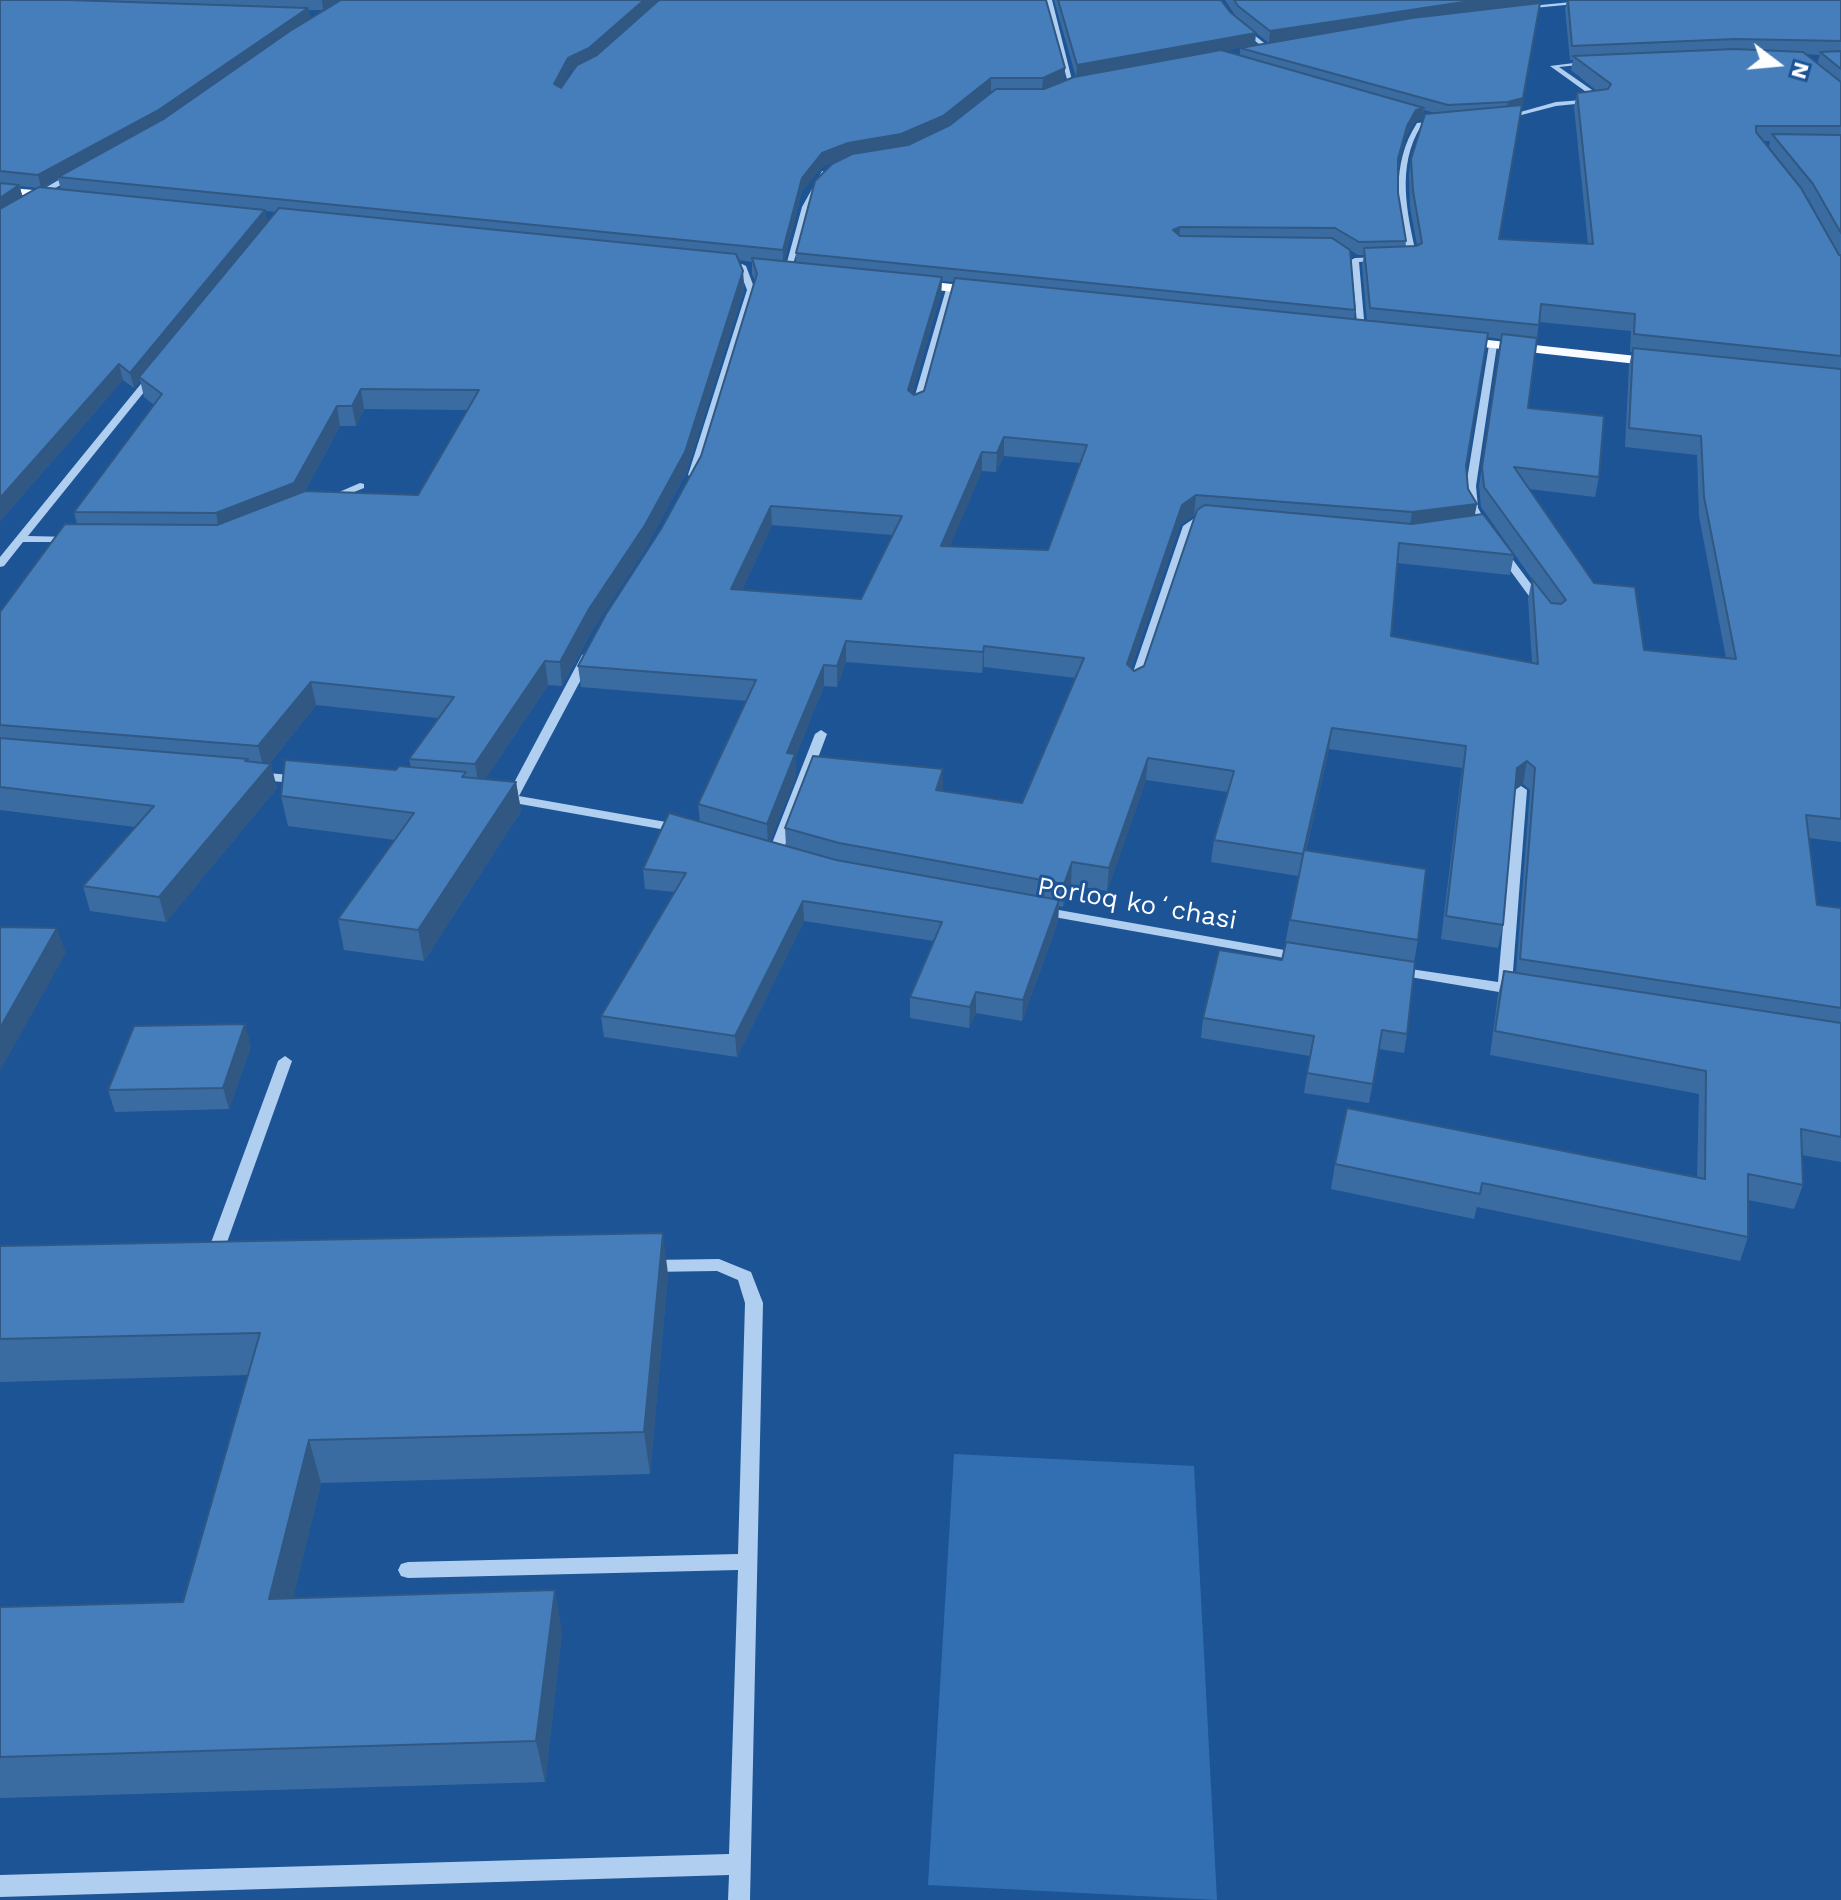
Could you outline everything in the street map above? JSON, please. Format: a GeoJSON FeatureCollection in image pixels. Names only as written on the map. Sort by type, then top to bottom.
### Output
{"type":"FeatureCollection","features":[{"type":"Feature","properties":{"kind":"main road"},"geometry":{"type":"LineString","coordinates":[[0,190],[69,197]]}},
{"type":"Feature","properties":{"kind":"main road"},"geometry":{"type":"LineString","coordinates":[[726,264],[757,268]]}},
{"type":"Feature","properties":{"kind":"main road"},"geometry":{"type":"LineString","coordinates":[[772,269],[802,272]]}},
{"type":"Feature","properties":{"kind":"main road"},"geometry":{"type":"LineString","coordinates":[[906,283],[998,293]]}},
{"type":"Feature","properties":{"kind":"main road"},"geometry":{"type":"LineString","coordinates":[[1345,329],[1375,333]]}},
{"type":"Feature","properties":{"kind":"main road"},"geometry":{"type":"LineString","coordinates":[[1449,340],[1667,363]]}},
{"type":"Feature","properties":{"kind":"street"},"geometry":{"type":"LineString","coordinates":[[1218,0],[1233,21],[1266,47]]}},
{"type":"Feature","properties":{"kind":"street"},"geometry":{"type":"LineString","coordinates":[[1507,10],[1615,0]]}},
{"type":"Feature","properties":{"kind":"street"},"geometry":{"type":"LineString","coordinates":[[1036,2],[1050,1],[1068,85],[1085,81]]}},
{"type":"Feature","properties":{"kind":"street"},"geometry":{"type":"LineString","coordinates":[[1252,51],[1277,45]]}},
{"type":"Feature","properties":{"kind":"street"},"geometry":{"type":"LineString","coordinates":[[1492,118],[1537,111],[1556,104],[1603,100],[1553,66],[1605,62]]}},
{"type":"Feature","properties":{"kind":"street"},"geometry":{"type":"LineString","coordinates":[[1398,258],[1413,258],[1400,192],[1409,137],[1419,124],[1446,121],[1416,113]]}},
{"type":"Feature","properties":{"kind":"street"},"geometry":{"type":"LineString","coordinates":[[787,271],[798,242],[809,192],[827,171],[838,166]]}},
{"type":"Feature","properties":{"kind":"street"},"geometry":{"type":"LineString","coordinates":[[25,203],[78,172]]}},
{"type":"Feature","properties":{"kind":"street"},"geometry":{"type":"LineString","coordinates":[[1344,253],[1355,260],[1384,259]]}},
{"type":"Feature","properties":{"kind":"street"},"geometry":{"type":"LineString","coordinates":[[1355,260],[1361,331]]}},
{"type":"Feature","properties":{"kind":"street"},"geometry":{"type":"LineString","coordinates":[[687,487],[751,290],[742,266]]}},
{"type":"Feature","properties":{"kind":"street"},"geometry":{"type":"LineString","coordinates":[[916,409],[950,288]]}},
{"type":"Feature","properties":{"kind":"street"},"geometry":{"type":"LineString","coordinates":[[1493,345],[1471,486],[1473,508],[1484,528],[1553,620]]}},
{"type":"Feature","properties":{"kind":"street"},"geometry":{"type":"LineString","coordinates":[[0,564],[160,366]]}},
{"type":"Feature","properties":{"kind":"street"},"geometry":{"type":"LineString","coordinates":[[321,502],[360,486]]}},
{"type":"Feature","properties":{"kind":"street"},"geometry":{"type":"LineString","coordinates":[[1134,686],[1188,526],[1200,519],[1219,518]]}},
{"type":"Feature","properties":{"kind":"street"},"geometry":{"type":"LineString","coordinates":[[1469,530],[1484,528]]}},
{"type":"Feature","properties":{"kind":"street"},"geometry":{"type":"LineString","coordinates":[[20,539],[81,540]]}},
{"type":"Feature","properties":{"kind":"street"},"geometry":{"type":"LineString","coordinates":[[512,798],[592,646]]}},
{"type":"Feature","properties":{"kind":"street"},"geometry":{"type":"LineString","coordinates":[[773,856],[821,734]]}},
{"type":"Feature","properties":{"kind":"street"},"geometry":{"type":"LineString","coordinates":[[233,774],[326,782]]}},
{"type":"Feature","properties":{"kind":"street"},"geometry":{"type":"LineString","coordinates":[[1505,988],[1521,790]]}},
{"type":"Feature","properties":{"kind":"street"},"geometry":{"type":"LineString","coordinates":[[481,795],[662,823],[704,835]]}},
{"type":"Feature","properties":{"kind":"street","name":"Porloq koʻchasi"},"geometry":{"type":"LineString","coordinates":[[1020,907],[1310,958]]}},
{"type":"Feature","properties":{"kind":"street"},"geometry":{"type":"LineString","coordinates":[[1385,970],[1535,993]]}},
{"type":"Feature","properties":{"kind":"street"},"geometry":{"type":"LineString","coordinates":[[209,1270],[285,1061]]}},
{"type":"Feature","properties":{"kind":"street"},"geometry":{"type":"LineString","coordinates":[[623,1266],[719,1265],[745,1276],[754,1303],[739,1900]]}},
{"type":"Feature","properties":{"kind":"street"},"geometry":{"type":"LineString","coordinates":[[408,1570],[748,1562]]}},
{"type":"Feature","properties":{"kind":"street"},"geometry":{"type":"LineString","coordinates":[[0,1886],[740,1864]]}},
{"type":"Feature","properties":{"kind":"shaded area"},"geometry":{"type":"Polygon","coordinates":[[[954,1454],[1194,1466],[1217,1900],[928,1885],[954,1454]]]}},
{"type":"Feature","properties":{"kind":"building"},"geometry":{"type":"Polygon","coordinates":[[[0,0],[308,8],[157,111],[38,175],[0,171],[0,0]]]}},
{"type":"Feature","properties":{"kind":"building"},"geometry":{"type":"Polygon","coordinates":[[[341,0],[644,0],[589,48],[568,58],[554,84],[561,88],[577,65],[597,55],[659,0],[1046,0],[1065,68],[1043,78],[991,78],[943,116],[901,134],[848,143],[822,153],[802,178],[783,250],[58,177],[165,118],[290,31],[341,0]]]}},
{"type":"Feature","properties":{"kind":"building"},"geometry":{"type":"Polygon","coordinates":[[[1058,0],[1221,0],[1230,12],[1256,33],[1077,65],[1058,0]]]}},
{"type":"Feature","properties":{"kind":"building"},"geometry":{"type":"Polygon","coordinates":[[[1234,0],[1477,0],[1270,31],[1234,0]]]}},
{"type":"Feature","properties":{"kind":"building"},"geometry":{"type":"Polygon","coordinates":[[[1568,0],[1841,0],[1841,41],[1735,39],[1572,46],[1568,0]]]}},
{"type":"Feature","properties":{"kind":"building"},"geometry":{"type":"Polygon","coordinates":[[[1540,3],[1523,98],[1508,102],[1448,105],[1240,48],[1412,18],[1540,3]]]}},
{"type":"Feature","properties":{"kind":"building"},"geometry":{"type":"Polygon","coordinates":[[[1735,49],[1803,52],[1841,82],[1841,126],[1756,126],[1756,132],[1801,188],[1841,255],[1841,356],[1634,334],[1635,314],[1541,304],[1539,325],[1370,308],[1364,248],[1416,246],[1422,243],[1411,159],[1425,114],[1522,105],[1499,239],[1593,244],[1577,93],[1608,89],[1611,84],[1573,56],[1735,49]]]}},
{"type":"Feature","properties":{"kind":"building"},"geometry":{"type":"Polygon","coordinates":[[[1221,50],[1424,108],[1416,110],[1407,126],[1398,159],[1398,193],[1406,241],[1359,242],[1335,228],[1180,227],[1173,230],[1180,236],[1332,238],[1350,250],[1355,310],[796,253],[815,181],[832,164],[852,154],[908,145],[950,125],[996,89],[1044,89],[1074,77],[1221,50]]]}},
{"type":"Feature","properties":{"kind":"building"},"geometry":{"type":"Polygon","coordinates":[[[1841,51],[1841,69],[1820,52],[1841,51]]]}},
{"type":"Feature","properties":{"kind":"building"},"geometry":{"type":"Polygon","coordinates":[[[1772,134],[1841,135],[1841,233],[1813,184],[1772,134]]]}},
{"type":"Feature","properties":{"kind":"building"},"geometry":{"type":"Polygon","coordinates":[[[0,183],[19,185],[0,198],[0,183]]]}},
{"type":"Feature","properties":{"kind":"building"},"geometry":{"type":"Polygon","coordinates":[[[39,187],[265,210],[130,373],[119,364],[0,498],[0,209],[39,187]]]}},
{"type":"Feature","properties":{"kind":"building"},"geometry":{"type":"Polygon","coordinates":[[[279,208],[736,254],[743,271],[685,452],[645,525],[589,609],[560,662],[545,661],[475,764],[409,759],[454,697],[311,682],[258,746],[0,725],[0,612],[65,524],[217,525],[305,491],[418,495],[479,390],[361,389],[352,406],[337,406],[294,483],[216,513],[74,512],[162,394],[139,377],[279,208]]]}},
{"type":"Feature","properties":{"kind":"building"},"geometry":{"type":"Polygon","coordinates":[[[752,258],[942,277],[908,390],[914,395],[924,391],[955,278],[1488,333],[1466,466],[1468,489],[1477,504],[1412,512],[1196,495],[1182,505],[1127,664],[1134,671],[1144,666],[1197,510],[1205,505],[1412,524],[1483,514],[1514,555],[1399,543],[1391,636],[1538,664],[1532,579],[1551,603],[1561,604],[1566,600],[1484,487],[1482,467],[1502,334],[1537,338],[1528,408],[1604,416],[1599,477],[1514,467],[1594,583],[1635,587],[1644,650],[1736,659],[1704,497],[1701,436],[1629,428],[1633,348],[1841,369],[1841,819],[1806,815],[1817,905],[1841,908],[1841,1008],[1520,959],[1535,768],[1527,761],[1517,768],[1503,925],[1446,916],[1466,746],[1332,728],[1303,854],[1214,840],[1234,771],[1148,758],[1109,868],[1072,862],[1064,884],[839,843],[785,828],[813,756],[943,769],[936,790],[1022,803],[1084,658],[984,646],[983,652],[846,641],[837,666],[824,665],[787,753],[795,754],[767,824],[698,804],[756,680],[578,666],[701,456],[757,274],[752,258]],[[1004,437],[997,453],[982,452],[941,546],[1048,550],[1087,445],[1004,437]],[[771,506],[731,589],[861,599],[902,516],[771,506]]]}},
{"type":"Feature","properties":{"kind":"building"},"geometry":{"type":"Polygon","coordinates":[[[0,738],[248,759],[245,761],[271,764],[159,897],[83,886],[154,806],[0,787],[0,738]]]}},
{"type":"Feature","properties":{"kind":"building"},"geometry":{"type":"Polygon","coordinates":[[[285,760],[396,770],[399,766],[466,772],[462,777],[516,782],[418,930],[338,919],[414,813],[281,796],[285,760]]]}},
{"type":"Feature","properties":{"kind":"building"},"geometry":{"type":"Polygon","coordinates":[[[669,813],[836,860],[1059,900],[1023,1000],[976,992],[970,1007],[910,997],[942,922],[803,901],[735,1036],[601,1016],[686,873],[643,869],[669,813]]]}},
{"type":"Feature","properties":{"kind":"building"},"geometry":{"type":"Polygon","coordinates":[[[1304,850],[1426,869],[1418,940],[1290,920],[1304,850]]]}},
{"type":"Feature","properties":{"kind":"building"},"geometry":{"type":"Polygon","coordinates":[[[0,927],[57,928],[0,1028],[0,927]]]}},
{"type":"Feature","properties":{"kind":"building"},"geometry":{"type":"Polygon","coordinates":[[[1286,942],[1415,962],[1407,1034],[1382,1030],[1373,1084],[1307,1073],[1314,1036],[1203,1018],[1219,950],[1282,960],[1286,942]]]}},
{"type":"Feature","properties":{"kind":"building"},"geometry":{"type":"Polygon","coordinates":[[[1504,971],[1841,1023],[1841,1137],[1801,1129],[1803,1185],[1748,1174],[1748,1237],[1482,1183],[1480,1194],[1335,1164],[1347,1108],[1705,1179],[1706,1071],[1495,1031],[1504,971]]]}},
{"type":"Feature","properties":{"kind":"building"},"geometry":{"type":"Polygon","coordinates":[[[245,1024],[223,1088],[108,1090],[134,1026],[245,1024]]]}},
{"type":"Feature","properties":{"kind":"building"},"geometry":{"type":"Polygon","coordinates":[[[663,1233],[644,1432],[309,1440],[269,1599],[555,1590],[536,1741],[0,1757],[0,1607],[183,1602],[260,1333],[0,1339],[0,1246],[663,1233]]]}}]}
